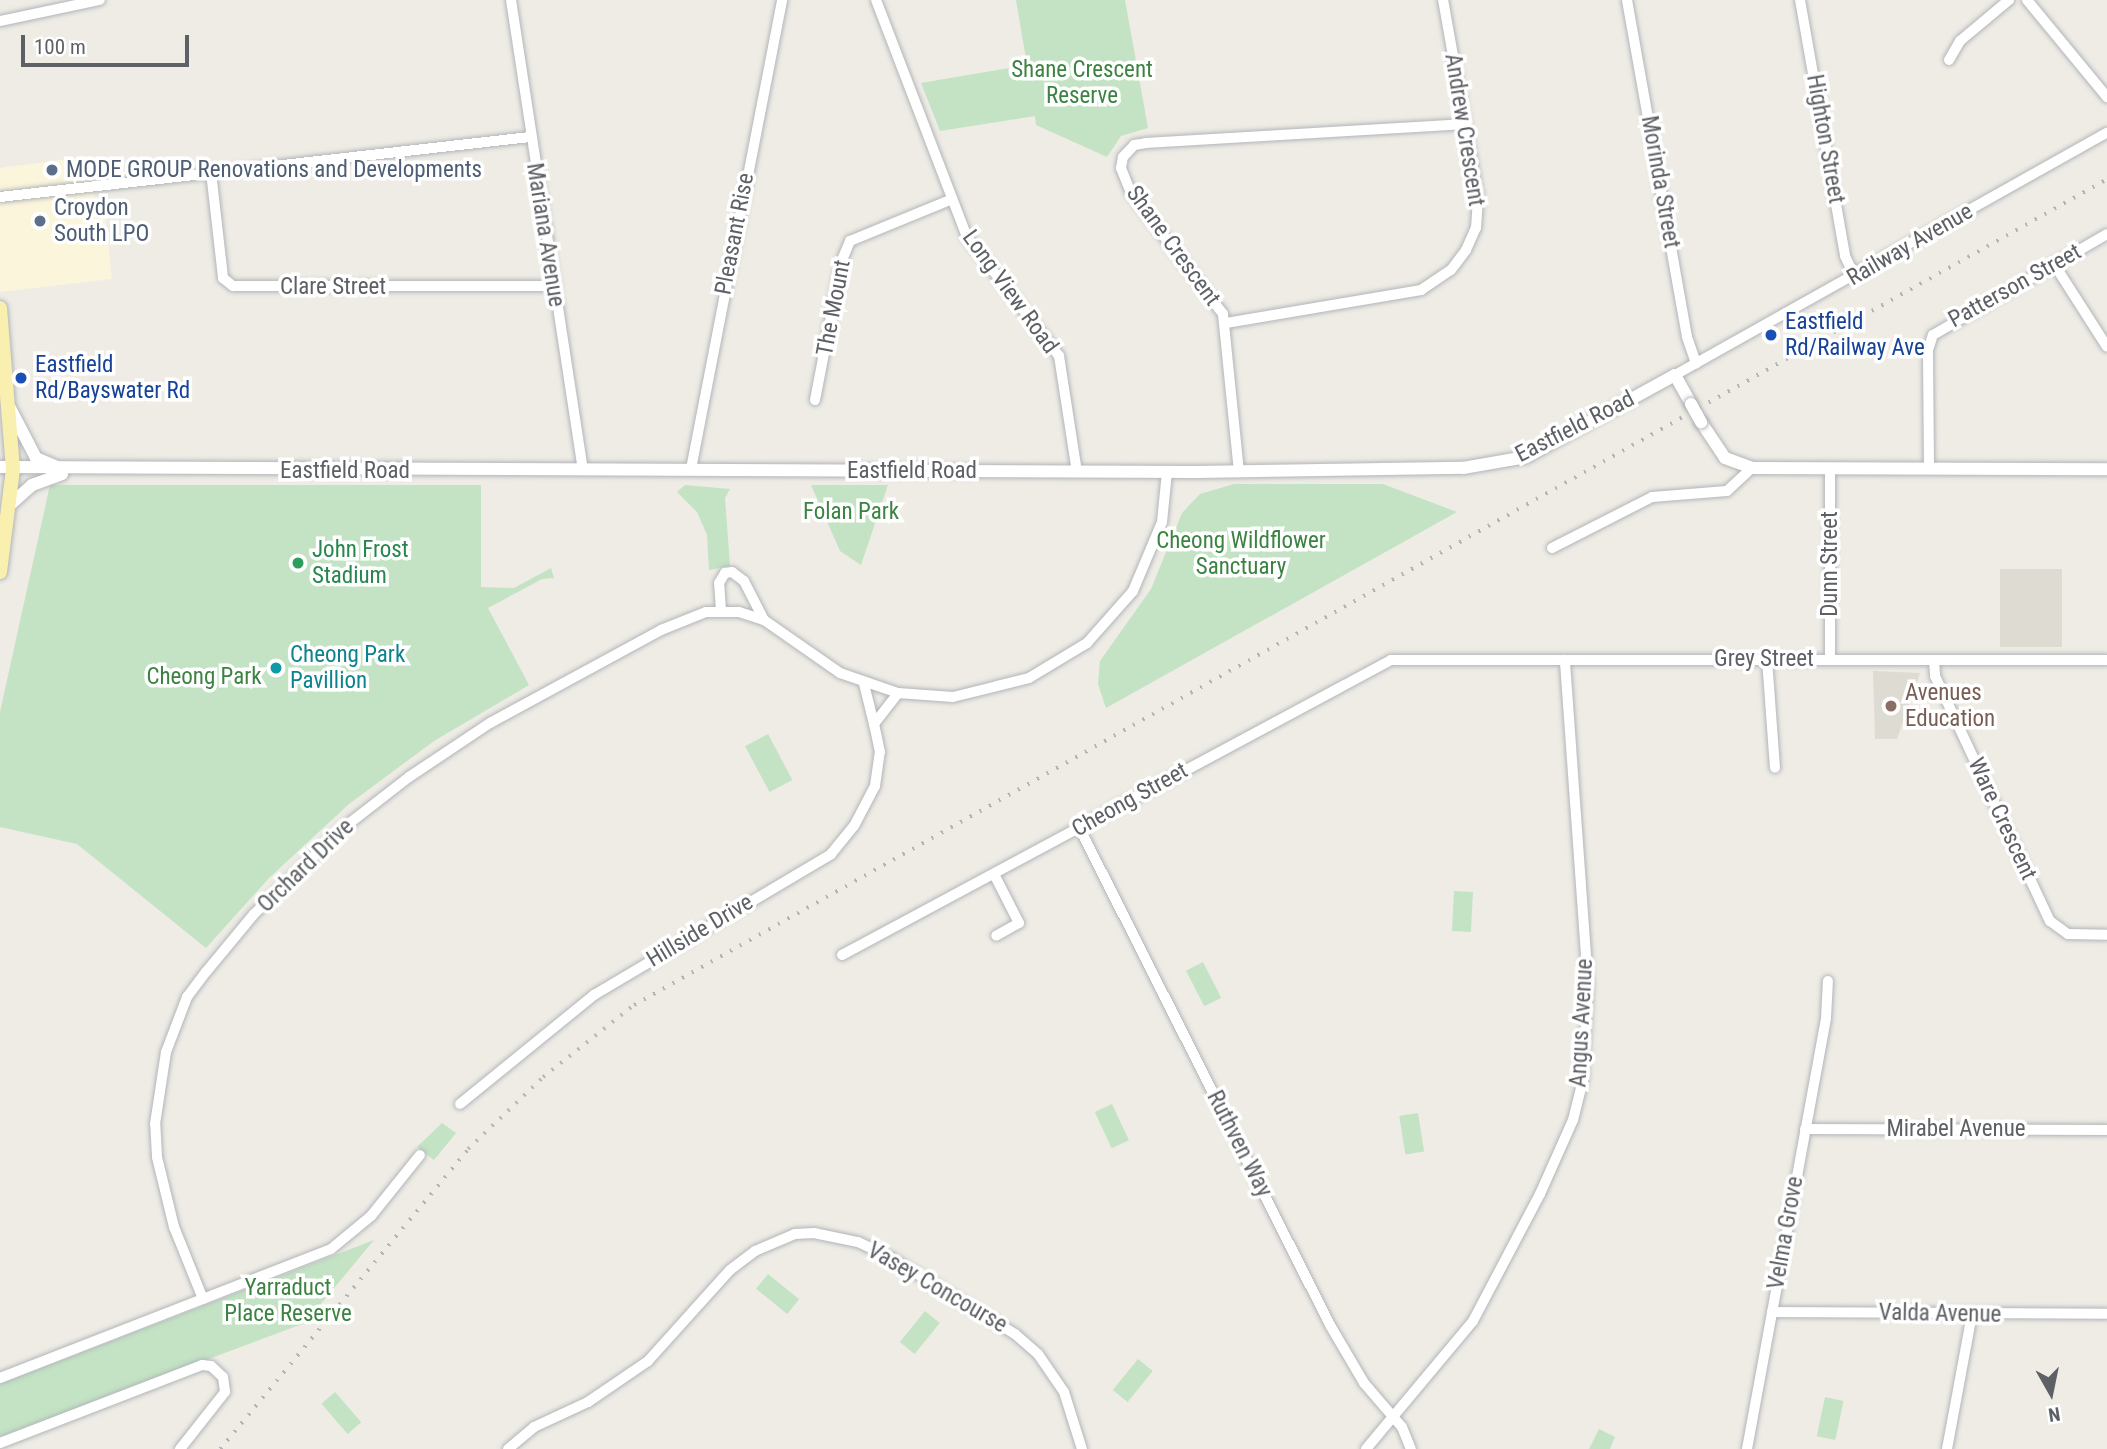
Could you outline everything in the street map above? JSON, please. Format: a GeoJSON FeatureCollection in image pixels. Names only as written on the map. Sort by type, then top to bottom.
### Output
{"type":"FeatureCollection","features":[{"type":"Feature","properties":{"kind":"main road"},"geometry":{"type":"LineString","coordinates":[[0,308],[10,408],[7,468],[12,503],[0,572]]}},
{"type":"Feature","properties":{"kind":"main road","name":"Eastfield Road"},"geometry":{"type":"LineString","coordinates":[[7,468],[1239,472],[1498,465],[1542,449],[1675,375]]}},
{"type":"Feature","properties":{"kind":"main road"},"geometry":{"type":"LineString","coordinates":[[1675,375],[1700,422],[1725,458],[1752,468],[2107,469]]}},
{"type":"Feature","properties":{"kind":"main road"},"geometry":{"type":"LineString","coordinates":[[10,408],[36,458],[72,470]]}},
{"type":"Feature","properties":{"kind":"main road"},"geometry":{"type":"LineString","coordinates":[[12,503],[32,485],[72,470]]}},
{"type":"Feature","properties":{"kind":"street"},"geometry":{"type":"LineString","coordinates":[[0,21],[100,0]]}},
{"type":"Feature","properties":{"kind":"street","name":"Mariana Avenue"},"geometry":{"type":"LineString","coordinates":[[511,0],[583,470]]}},
{"type":"Feature","properties":{"kind":"street","name":"Pleasant Rise"},"geometry":{"type":"LineString","coordinates":[[691,469],[782,0]]}},
{"type":"Feature","properties":{"kind":"street","name":"Long View Road"},"geometry":{"type":"LineString","coordinates":[[876,0],[950,200],[967,237],[1059,356],[1077,472]]}},
{"type":"Feature","properties":{"kind":"street","name":"Andrew Crescent"},"geometry":{"type":"LineString","coordinates":[[1226,323],[1410,293],[1451,270],[1466,250],[1477,221],[1478,196],[1443,0]]}},
{"type":"Feature","properties":{"kind":"street","name":"Morinda Street"},"geometry":{"type":"LineString","coordinates":[[1627,0],[1687,337],[1696,363]]}},
{"type":"Feature","properties":{"kind":"street","name":"Highton Street"},"geometry":{"type":"LineString","coordinates":[[1800,0],[1845,256],[1855,276]]}},
{"type":"Feature","properties":{"kind":"street"},"geometry":{"type":"LineString","coordinates":[[1949,60],[1960,41],[2009,0]]}},
{"type":"Feature","properties":{"kind":"street"},"geometry":{"type":"LineString","coordinates":[[2027,0],[2107,97]]}},
{"type":"Feature","properties":{"kind":"street","name":"Shane Crescent"},"geometry":{"type":"LineString","coordinates":[[1239,472],[1226,323],[1125,182],[1121,168],[1129,149],[1146,143],[1465,124]]}},
{"type":"Feature","properties":{"kind":"street","name":"Railway Avenue"},"geometry":{"type":"LineString","coordinates":[[1675,375],[2107,133]]}},
{"type":"Feature","properties":{"kind":"street"},"geometry":{"type":"LineString","coordinates":[[0,197],[530,137]]}},
{"type":"Feature","properties":{"kind":"street","name":"Clare Street"},"geometry":{"type":"LineString","coordinates":[[211,172],[223,278],[233,286],[554,286]]}},
{"type":"Feature","properties":{"kind":"street","name":"The Mount"},"geometry":{"type":"LineString","coordinates":[[815,400],[842,260],[850,241],[950,200]]}},
{"type":"Feature","properties":{"kind":"street","name":"Patterson Street"},"geometry":{"type":"LineString","coordinates":[[1929,469],[1927,351],[1933,335],[2107,234]]}},
{"type":"Feature","properties":{"kind":"street"},"geometry":{"type":"LineString","coordinates":[[2054,264],[2107,347]]}},
{"type":"Feature","properties":{"kind":"street"},"geometry":{"type":"LineString","coordinates":[[1552,548],[1652,497],[1727,491],[1752,468]]}},
{"type":"Feature","properties":{"kind":"street","name":"Dunn Street"},"geometry":{"type":"LineString","coordinates":[[1830,468],[1830,659]]}},
{"type":"Feature","properties":{"kind":"street"},"geometry":{"type":"LineString","coordinates":[[764,620],[744,581],[732,572],[725,573],[719,583],[721,610],[764,620],[820,662],[864,684],[898,693],[953,697],[1010,686],[1049,669],[1087,643],[1117,612],[1150,558],[1165,507],[1167,472]]}},
{"type":"Feature","properties":{"kind":"street","name":"Orchard Drive"},"geometry":{"type":"LineString","coordinates":[[203,1299],[163,1190],[155,1124],[160,1080],[176,1021],[206,972],[254,914],[318,850],[409,777],[490,723],[661,630],[692,615],[721,610]]}},
{"type":"Feature","properties":{"kind":"street","name":"Grey Street"},"geometry":{"type":"LineString","coordinates":[[1422,659],[2107,660]]}},
{"type":"Feature","properties":{"kind":"street","name":"Cheong Street"},"geometry":{"type":"LineString","coordinates":[[842,955],[1080,829],[1164,779],[1391,660],[1422,659]]}},
{"type":"Feature","properties":{"kind":"street"},"geometry":{"type":"LineString","coordinates":[[1767,659],[1775,768]]}},
{"type":"Feature","properties":{"kind":"street","name":"Angus Avenue"},"geometry":{"type":"LineString","coordinates":[[1366,1449],[1473,1321],[1540,1194],[1573,1120],[1583,1080],[1588,983],[1565,660]]}},
{"type":"Feature","properties":{"kind":"street","name":"Ware Crescent"},"geometry":{"type":"LineString","coordinates":[[1934,660],[1939,685],[2048,916],[2068,934],[2107,935]]}},
{"type":"Feature","properties":{"kind":"street","name":"Hillside Drive"},"geometry":{"type":"LineString","coordinates":[[460,1104],[594,995],[831,853],[854,826],[875,786],[880,752],[864,684]]}},
{"type":"Feature","properties":{"kind":"street"},"geometry":{"type":"LineString","coordinates":[[874,724],[898,693]]}},
{"type":"Feature","properties":{"kind":"street","name":"Ruthven Way"},"geometry":{"type":"LineString","coordinates":[[1080,829],[1330,1325],[1364,1383],[1392,1417],[1412,1449]]}},
{"type":"Feature","properties":{"kind":"street"},"geometry":{"type":"LineString","coordinates":[[993,874],[1019,923],[996,936]]}},
{"type":"Feature","properties":{"kind":"street","name":"Velma Grove"},"geometry":{"type":"LineString","coordinates":[[1747,1449],[1826,1018],[1829,981]]}},
{"type":"Feature","properties":{"kind":"street","name":"Mirabel Avenue"},"geometry":{"type":"LineString","coordinates":[[1805,1129],[2107,1130]]}},
{"type":"Feature","properties":{"kind":"street"},"geometry":{"type":"LineString","coordinates":[[0,1378],[331,1249],[353,1236],[420,1156]]}},
{"type":"Feature","properties":{"kind":"street","name":"Vasey Concourse"},"geometry":{"type":"LineString","coordinates":[[508,1449],[534,1427],[588,1402],[648,1361],[730,1270],[755,1251],[795,1234],[835,1236],[888,1256],[1015,1334],[1038,1354],[1064,1392],[1082,1449]]}},
{"type":"Feature","properties":{"kind":"street","name":"Valda Avenue"},"geometry":{"type":"LineString","coordinates":[[1772,1312],[2107,1314]]}},
{"type":"Feature","properties":{"kind":"street"},"geometry":{"type":"LineString","coordinates":[[1947,1449],[1972,1314]]}},
{"type":"Feature","properties":{"kind":"street"},"geometry":{"type":"LineString","coordinates":[[0,1443],[202,1365],[223,1377],[225,1392],[180,1449]]}},
{"type":"Feature","properties":{"kind":"shaded area"},"geometry":{"type":"Polygon","coordinates":[[[91,156],[95,197],[103,197],[112,279],[0,292],[0,168],[91,156]]]}},
{"type":"Feature","properties":{"kind":"shaded area"},"geometry":{"type":"Polygon","coordinates":[[[2000,569],[2062,569],[2062,647],[2000,647],[2000,569]]]}},
{"type":"Feature","properties":{"kind":"shaded area","name":"Avenues Education"},"geometry":{"type":"Polygon","coordinates":[[[1873,671],[1920,673],[1897,739],[1875,739],[1873,671]]]}},
{"type":"Feature","properties":{"kind":"green space","name":"Shane Crescent Reserve"},"geometry":{"type":"Polygon","coordinates":[[[1016,0],[1125,0],[1148,128],[1121,136],[1107,157],[1036,125],[1035,116],[940,131],[921,83],[1027,65],[1016,0]]]}},
{"type":"Feature","properties":{"kind":"green space","name":"Cheong Wildflower Sanctuary"},"geometry":{"type":"Polygon","coordinates":[[[1234,484],[1383,484],[1457,512],[1106,708],[1098,684],[1100,661],[1151,589],[1182,513],[1200,494],[1234,484]]]}},
{"type":"Feature","properties":{"kind":"green space","name":"Cheong Park"},"geometry":{"type":"Polygon","coordinates":[[[50,485],[481,485],[481,587],[514,588],[551,568],[554,578],[542,579],[488,608],[529,685],[434,741],[349,804],[269,878],[206,948],[77,844],[0,827],[0,712],[50,485]]]}},
{"type":"Feature","properties":{"kind":"green space"},"geometry":{"type":"Polygon","coordinates":[[[685,485],[730,489],[725,498],[730,566],[709,570],[707,535],[697,512],[677,492],[685,485]]]}},
{"type":"Feature","properties":{"kind":"green space","name":"Folan Park"},"geometry":{"type":"Polygon","coordinates":[[[811,485],[888,485],[861,565],[840,551],[811,485]]]}},
{"type":"Feature","properties":{"kind":"green space"},"geometry":{"type":"Polygon","coordinates":[[[768,734],[792,780],[769,792],[745,746],[768,734]]]}},
{"type":"Feature","properties":{"kind":"green space"},"geometry":{"type":"Polygon","coordinates":[[[1454,891],[1473,892],[1471,932],[1452,931],[1454,891]]]}},
{"type":"Feature","properties":{"kind":"green space"},"geometry":{"type":"Polygon","coordinates":[[[1203,962],[1221,998],[1204,1006],[1186,971],[1203,962]]]}},
{"type":"Feature","properties":{"kind":"green space"},"geometry":{"type":"Polygon","coordinates":[[[1112,1104],[1129,1140],[1112,1148],[1095,1112],[1112,1104]]]}},
{"type":"Feature","properties":{"kind":"green space"},"geometry":{"type":"Polygon","coordinates":[[[1418,1113],[1424,1152],[1405,1154],[1399,1116],[1418,1113]]]}},
{"type":"Feature","properties":{"kind":"green space"},"geometry":{"type":"Polygon","coordinates":[[[442,1123],[456,1133],[434,1160],[417,1147],[442,1123]]]}},
{"type":"Feature","properties":{"kind":"green space","name":"Yarraduct Place Reserve"},"geometry":{"type":"Polygon","coordinates":[[[374,1240],[305,1323],[0,1437],[0,1384],[374,1240]]]}},
{"type":"Feature","properties":{"kind":"green space"},"geometry":{"type":"Polygon","coordinates":[[[768,1274],[799,1299],[787,1314],[756,1289],[768,1274]]]}},
{"type":"Feature","properties":{"kind":"green space"},"geometry":{"type":"Polygon","coordinates":[[[925,1311],[940,1323],[915,1354],[900,1342],[925,1311]]]}},
{"type":"Feature","properties":{"kind":"green space"},"geometry":{"type":"Polygon","coordinates":[[[1138,1359],[1153,1371],[1128,1402],[1113,1390],[1138,1359]]]}},
{"type":"Feature","properties":{"kind":"green space"},"geometry":{"type":"Polygon","coordinates":[[[335,1392],[361,1422],[348,1434],[321,1404],[335,1392]]]}},
{"type":"Feature","properties":{"kind":"green space"},"geometry":{"type":"Polygon","coordinates":[[[1825,1397],[1844,1401],[1835,1440],[1817,1436],[1825,1397]]]}},
{"type":"Feature","properties":{"kind":"green space"},"geometry":{"type":"Polygon","coordinates":[[[1599,1429],[1615,1437],[1610,1449],[1589,1449],[1599,1429]]]}},
{"type":"Feature","properties":{"kind":"railway"},"geometry":{"type":"LineString","coordinates":[[220,1449],[468,1149],[543,1077],[634,1005],[2107,179]]}},
{"type":"Feature","properties":{"kind":"place","name":"MODE GROUP Renovations and Developments"},"geometry":{"type":"Point","coordinates":[52,170]}},
{"type":"Feature","properties":{"kind":"place","name":"Croydon South LPO"},"geometry":{"type":"Point","coordinates":[40,221]}},
{"type":"Feature","properties":{"kind":"place","name":"Eastfield Rd/Railway Ave"},"geometry":{"type":"Point","coordinates":[1771,335]}},
{"type":"Feature","properties":{"kind":"place","name":"Eastfield Rd/Bayswater Rd"},"geometry":{"type":"Point","coordinates":[21,378]}},
{"type":"Feature","properties":{"kind":"place","name":"John Frost Stadium"},"geometry":{"type":"Point","coordinates":[298,563]}},
{"type":"Feature","properties":{"kind":"place","name":"Cheong Park Pavillion"},"geometry":{"type":"Point","coordinates":[276,668]}},
{"type":"Feature","properties":{"kind":"place","name":"Avenues Education"},"geometry":{"type":"Point","coordinates":[1891,706]}}]}
